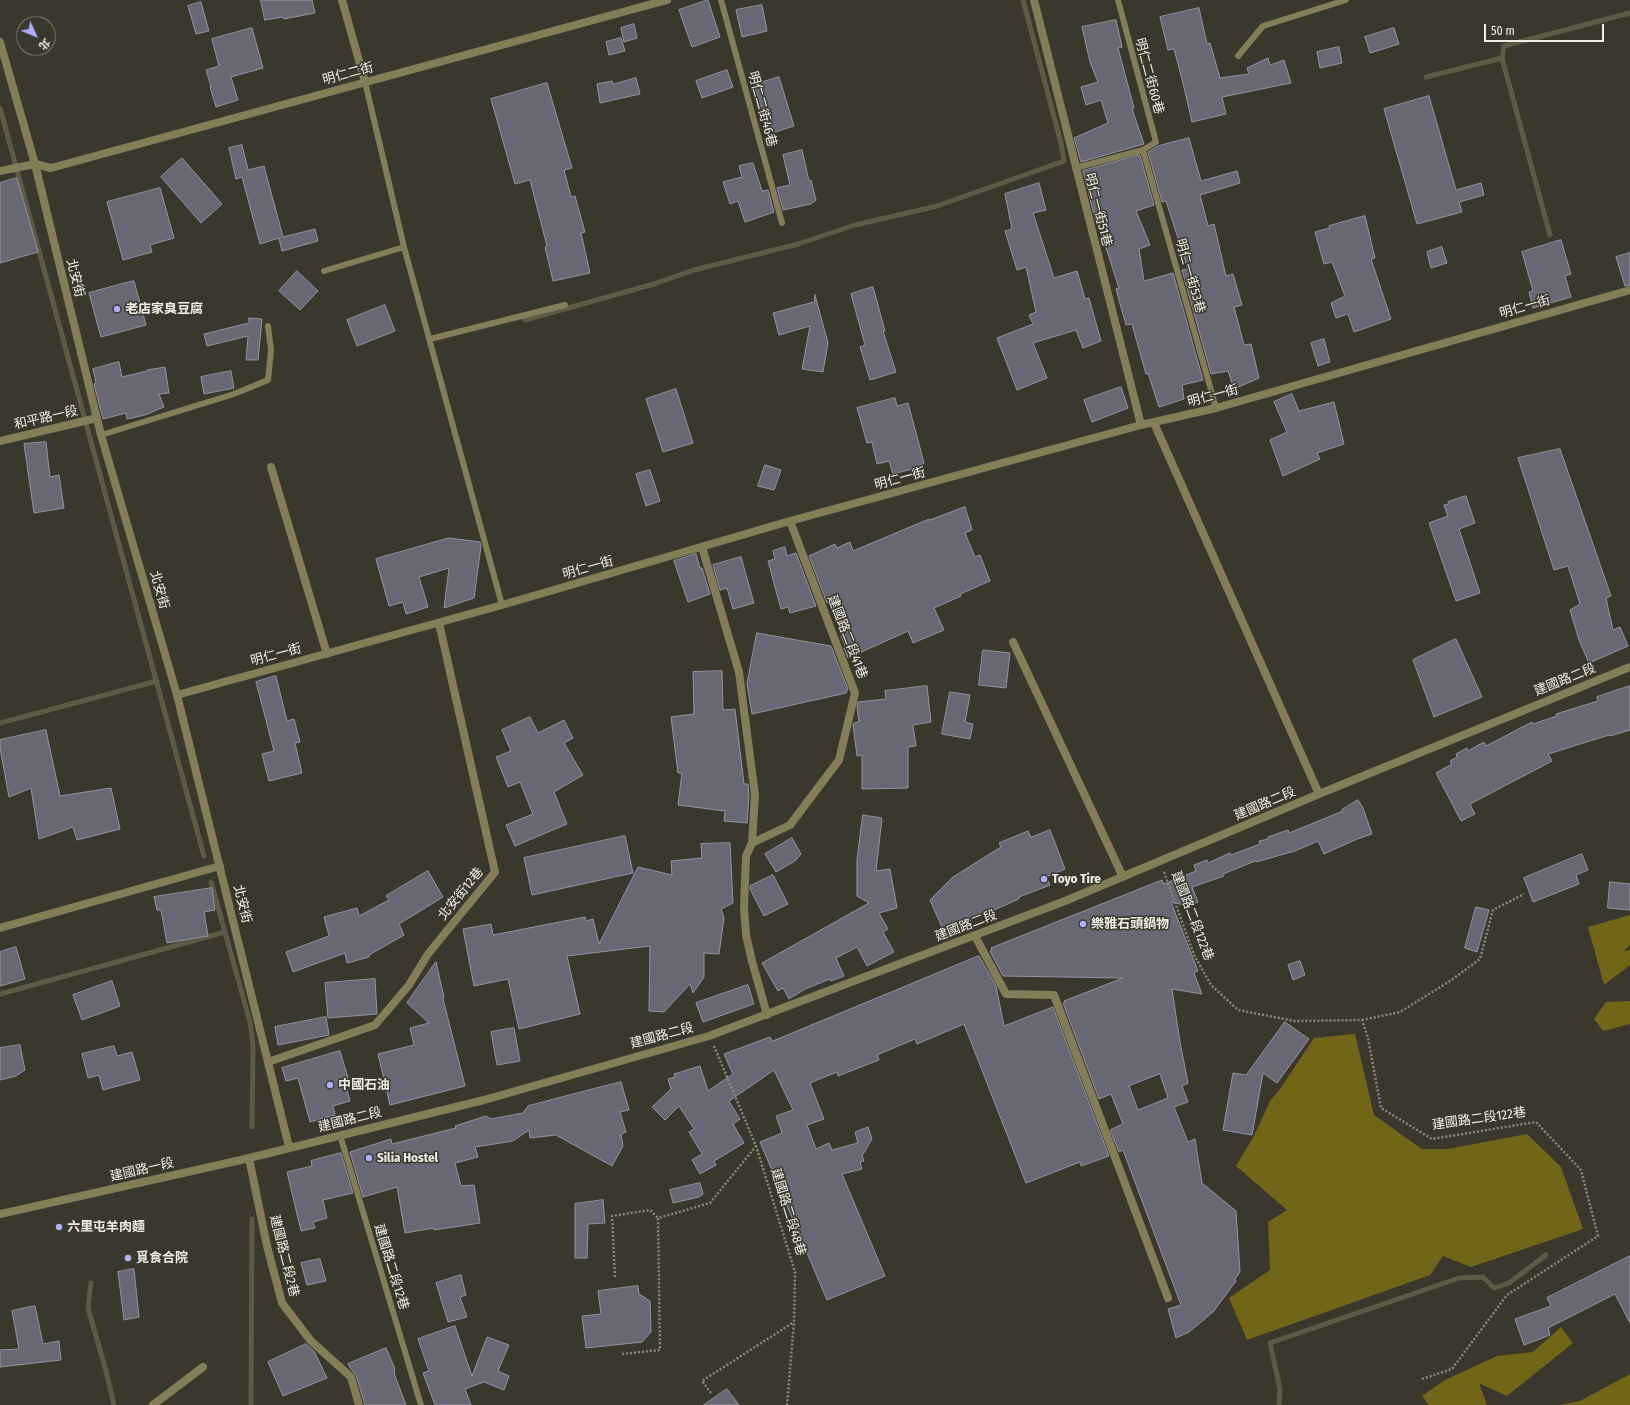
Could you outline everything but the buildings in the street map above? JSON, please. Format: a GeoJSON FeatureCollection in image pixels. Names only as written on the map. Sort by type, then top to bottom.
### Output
{"type":"FeatureCollection","features":[{"type":"Feature","properties":{"kind":"street"},"geometry":{"type":"LineString","coordinates":[[342,0],[365,82]]}},
{"type":"Feature","properties":{"kind":"street","name":"明仁二街"},"geometry":{"type":"LineString","coordinates":[[35,164],[51,168],[667,0]]}},
{"type":"Feature","properties":{"kind":"street","name":"明仁一街51巷"},"geometry":{"type":"LineString","coordinates":[[1034,0],[1075,168],[1141,425]]}},
{"type":"Feature","properties":{"kind":"street","name":"北安街"},"geometry":{"type":"LineString","coordinates":[[0,42],[35,164],[94,419],[101,435],[177,695],[289,1147]]}},
{"type":"Feature","properties":{"kind":"street"},"geometry":{"type":"LineString","coordinates":[[2,171],[35,164]]}},
{"type":"Feature","properties":{"kind":"street","name":"明仁一街"},"geometry":{"type":"LineString","coordinates":[[177,695],[502,606],[790,521],[1141,425],[1216,408],[1630,290]]}},
{"type":"Feature","properties":{"kind":"street","name":"和平路一段"},"geometry":{"type":"LineString","coordinates":[[0,441],[94,419]]}},
{"type":"Feature","properties":{"kind":"street"},"geometry":{"type":"LineString","coordinates":[[1154,423],[1319,794]]}},
{"type":"Feature","properties":{"kind":"street"},"geometry":{"type":"LineString","coordinates":[[271,467],[327,654]]}},
{"type":"Feature","properties":{"kind":"street","name":"建國路二段41巷"},"geometry":{"type":"LineString","coordinates":[[752,843],[790,825],[840,760],[855,693],[790,521]]}},
{"type":"Feature","properties":{"kind":"street"},"geometry":{"type":"LineString","coordinates":[[702,547],[739,672],[755,795],[752,843],[746,856],[744,907],[746,935],[768,1015]]}},
{"type":"Feature","properties":{"kind":"street","name":"北安街12巷"},"geometry":{"type":"LineString","coordinates":[[268,1062],[375,1025],[409,985],[428,954],[495,872],[439,623]]}},
{"type":"Feature","properties":{"kind":"street"},"geometry":{"type":"LineString","coordinates":[[1013,642],[1123,877]]}},
{"type":"Feature","properties":{"kind":"street","name":"建國路二段"},"geometry":{"type":"LineString","coordinates":[[289,1147],[484,1100],[710,1036],[975,936],[1161,862],[1319,794],[1630,667]]}},
{"type":"Feature","properties":{"kind":"street"},"geometry":{"type":"LineString","coordinates":[[0,928],[220,866]]}},
{"type":"Feature","properties":{"kind":"street"},"geometry":{"type":"LineString","coordinates":[[975,936],[1006,994],[1054,996],[1168,1298]]}},
{"type":"Feature","properties":{"kind":"street","name":"建國路一段"},"geometry":{"type":"LineString","coordinates":[[0,1214],[253,1157],[289,1147]]}},
{"type":"Feature","properties":{"kind":"street","name":"建國路二段2巷"},"geometry":{"type":"LineString","coordinates":[[253,1157],[267,1246],[282,1303],[312,1341],[351,1377],[359,1405]]}},
{"type":"Feature","properties":{"kind":"street"},"geometry":{"type":"LineString","coordinates":[[153,1405],[203,1367]]}},
{"type":"Feature","properties":{"kind":"lane","name":"明仁二街46巷"},"geometry":{"type":"LineString","coordinates":[[721,0],[782,223]]}},
{"type":"Feature","properties":{"kind":"lane","name":"明仁二街60巷"},"geometry":{"type":"LineString","coordinates":[[1118,0],[1156,142],[1143,150]]}},
{"type":"Feature","properties":{"kind":"lane"},"geometry":{"type":"LineString","coordinates":[[1238,56],[1264,26],[1346,0]]}},
{"type":"Feature","properties":{"kind":"lane"},"geometry":{"type":"LineString","coordinates":[[365,82],[404,246],[502,606]]}},
{"type":"Feature","properties":{"kind":"lane"},"geometry":{"type":"LineString","coordinates":[[1075,168],[1143,150]]}},
{"type":"Feature","properties":{"kind":"lane","name":"明仁一街53巷"},"geometry":{"type":"LineString","coordinates":[[1143,150],[1216,408]]}},
{"type":"Feature","properties":{"kind":"lane"},"geometry":{"type":"LineString","coordinates":[[324,271],[404,246]]}},
{"type":"Feature","properties":{"kind":"lane"},"geometry":{"type":"LineString","coordinates":[[430,339],[565,305]]}},
{"type":"Feature","properties":{"kind":"lane"},"geometry":{"type":"LineString","coordinates":[[101,435],[234,394],[268,380],[271,350],[268,326]]}},
{"type":"Feature","properties":{"kind":"lane","name":"建國路二段12巷"},"geometry":{"type":"LineString","coordinates":[[340,1135],[421,1405]]}},
{"type":"Feature","properties":{"kind":"path","name":"建國路二段122巷"},"geometry":{"type":"LineString","coordinates":[[1161,862],[1194,955],[1211,986],[1238,1010],[1295,1021],[1362,1020],[1368,1038],[1381,1108],[1432,1138],[1536,1122],[1581,1170],[1598,1236],[1507,1295],[1452,1369],[1422,1379]]}},
{"type":"Feature","properties":{"kind":"path"},"geometry":{"type":"LineString","coordinates":[[1362,1020],[1400,1012],[1450,981],[1480,959],[1493,910],[1524,894]]}},
{"type":"Feature","properties":{"kind":"path","name":"建國路二段48巷"},"geometry":{"type":"LineString","coordinates":[[710,1036],[756,1146],[796,1272],[794,1322],[787,1405]]}},
{"type":"Feature","properties":{"kind":"path"},"geometry":{"type":"LineString","coordinates":[[658,1218],[710,1203],[756,1146]]}},
{"type":"Feature","properties":{"kind":"path"},"geometry":{"type":"LineString","coordinates":[[615,1277],[612,1216],[650,1210],[658,1218],[660,1350],[622,1354]]}},
{"type":"Feature","properties":{"kind":"path"},"geometry":{"type":"LineString","coordinates":[[711,1393],[702,1381],[794,1322]]}},
{"type":"Feature","properties":{"kind":"shaded area"},"geometry":{"type":"Polygon","coordinates":[[[1630,915],[1630,945],[1624,951],[1630,950],[1630,965],[1604,985],[1588,927],[1630,915]]]}},
{"type":"Feature","properties":{"kind":"shaded area"},"geometry":{"type":"Polygon","coordinates":[[[1630,1001],[1630,1024],[1603,1031],[1594,1019],[1606,1002],[1630,1001]]]}},
{"type":"Feature","properties":{"kind":"shaded area"},"geometry":{"type":"Polygon","coordinates":[[[1355,1034],[1374,1115],[1422,1149],[1448,1149],[1527,1134],[1561,1167],[1583,1229],[1471,1267],[1443,1256],[1430,1275],[1247,1340],[1229,1298],[1270,1270],[1268,1222],[1287,1210],[1236,1166],[1254,1136],[1270,1101],[1280,1089],[1314,1038],[1355,1034]]]}},
{"type":"Feature","properties":{"kind":"shaded area"},"geometry":{"type":"Polygon","coordinates":[[[1561,1327],[1573,1343],[1507,1396],[1479,1383],[1487,1405],[1429,1405],[1422,1396],[1445,1380],[1497,1356],[1533,1352],[1561,1327]]]}},
{"type":"Feature","properties":{"kind":"shaded area"},"geometry":{"type":"Polygon","coordinates":[[[1630,1374],[1630,1405],[1559,1405],[1580,1401],[1630,1374]]]}},
{"type":"Feature","properties":{"kind":"waterway"},"geometry":{"type":"LineString","coordinates":[[525,320],[654,284],[694,270],[798,244],[855,225],[937,206],[1064,161],[1061,143],[1023,0]]}},
{"type":"Feature","properties":{"kind":"waterway"},"geometry":{"type":"LineString","coordinates":[[1426,77],[1502,58],[1504,46],[1630,13]]}},
{"type":"Feature","properties":{"kind":"waterway"},"geometry":{"type":"LineString","coordinates":[[1502,58],[1550,235]]}},
{"type":"Feature","properties":{"kind":"waterway"},"geometry":{"type":"LineString","coordinates":[[0,108],[204,856]]}},
{"type":"Feature","properties":{"kind":"waterway"},"geometry":{"type":"LineString","coordinates":[[0,723],[157,681]]}},
{"type":"Feature","properties":{"kind":"waterway"},"geometry":{"type":"LineString","coordinates":[[211,882],[250,1022],[253,1046],[252,1127]]}},
{"type":"Feature","properties":{"kind":"waterway"},"geometry":{"type":"LineString","coordinates":[[0,994],[225,932]]}},
{"type":"Feature","properties":{"kind":"waterway"},"geometry":{"type":"LineString","coordinates":[[251,1405],[252,1219]]}},
{"type":"Feature","properties":{"kind":"waterway"},"geometry":{"type":"LineString","coordinates":[[1279,1405],[1280,1389],[1270,1343],[1459,1278],[1483,1277],[1494,1288],[1509,1283],[1546,1255]]}},
{"type":"Feature","properties":{"kind":"waterway"},"geometry":{"type":"LineString","coordinates":[[91,1283],[88,1308],[114,1405]]}},
{"type":"Feature","properties":{"kind":"place","name":"老店家臭豆腐"},"geometry":{"type":"Point","coordinates":[117,309]}},
{"type":"Feature","properties":{"kind":"place","name":"Toyo Tire"},"geometry":{"type":"Point","coordinates":[1044,879]}},
{"type":"Feature","properties":{"kind":"place","name":"樂雅石頭鍋物"},"geometry":{"type":"Point","coordinates":[1083,924]}},
{"type":"Feature","properties":{"kind":"place","name":"中國石油"},"geometry":{"type":"Point","coordinates":[330,1085]}},
{"type":"Feature","properties":{"kind":"place","name":"Silia Hostel"},"geometry":{"type":"Point","coordinates":[369,1158]}},
{"type":"Feature","properties":{"kind":"place","name":"六里屯羊肉麵"},"geometry":{"type":"Point","coordinates":[59,1227]}},
{"type":"Feature","properties":{"kind":"place","name":"覓食合院"},"geometry":{"type":"Point","coordinates":[128,1258]}}]}
